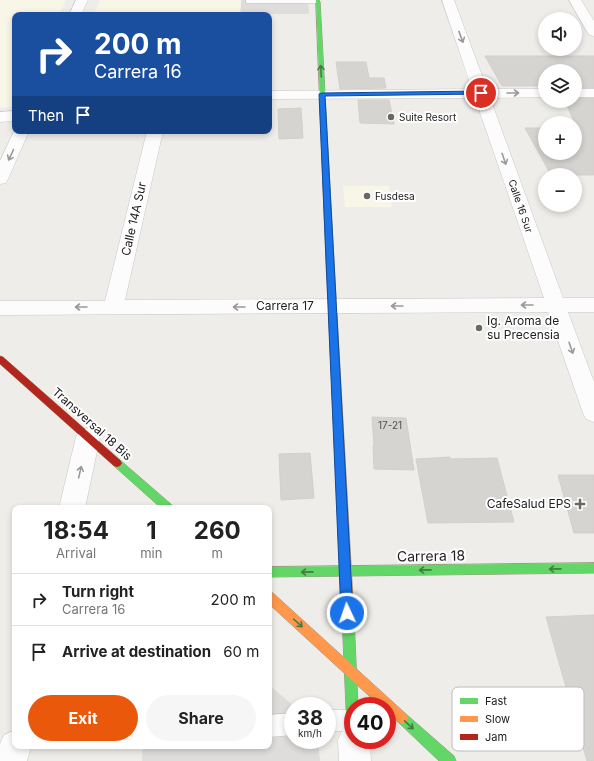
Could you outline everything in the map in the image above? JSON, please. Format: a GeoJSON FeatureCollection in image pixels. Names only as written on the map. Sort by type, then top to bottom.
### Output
{"type":"FeatureCollection","features":[{"type":"Feature","properties":{"kind":"street"},"geometry":{"type":"LineString","coordinates":[[76,12],[82,0]]}},
{"type":"Feature","properties":{"kind":"street"},"geometry":{"type":"LineString","coordinates":[[318,0],[351,697]]}},
{"type":"Feature","properties":{"kind":"street","name":"Calle 16 Sur"},"geometry":{"type":"LineString","coordinates":[[448,0],[594,413]]}},
{"type":"Feature","properties":{"kind":"street"},"geometry":{"type":"LineString","coordinates":[[575,0],[594,32]]}},
{"type":"Feature","properties":{"kind":"street"},"geometry":{"type":"LineString","coordinates":[[272,95],[538,93]]}},
{"type":"Feature","properties":{"kind":"street"},"geometry":{"type":"LineString","coordinates":[[582,93],[594,93]]}},
{"type":"Feature","properties":{"kind":"street"},"geometry":{"type":"LineString","coordinates":[[0,117],[12,116]]}},
{"type":"Feature","properties":{"kind":"street"},"geometry":{"type":"LineString","coordinates":[[0,179],[20,134]]}},
{"type":"Feature","properties":{"kind":"street","name":"Calle 14A Sur"},"geometry":{"type":"LineString","coordinates":[[113,307],[154,134]]}},
{"type":"Feature","properties":{"kind":"street","name":"Carrera 17"},"geometry":{"type":"LineString","coordinates":[[0,308],[594,305]]}},
{"type":"Feature","properties":{"kind":"street","name":"Transversal 18 Bis"},"geometry":{"type":"LineString","coordinates":[[0,359],[165,505]]}},
{"type":"Feature","properties":{"kind":"street"},"geometry":{"type":"LineString","coordinates":[[73,505],[88,437]]}},
{"type":"Feature","properties":{"kind":"street","name":"Carrera 18"},"geometry":{"type":"LineString","coordinates":[[272,572],[594,568]]}},
{"type":"Feature","properties":{"kind":"street"},"geometry":{"type":"LineString","coordinates":[[272,601],[449,761]]}},
{"type":"Feature","properties":{"kind":"street"},"geometry":{"type":"LineString","coordinates":[[11,761],[14,749]]}},
{"type":"Feature","properties":{"kind":"street"},"geometry":{"type":"LineString","coordinates":[[354,749],[355,761]]}},
{"type":"Feature","properties":{"kind":"lane"},"geometry":{"type":"LineString","coordinates":[[249,1],[318,0]]}},
{"type":"Feature","properties":{"kind":"lane"},"geometry":{"type":"LineString","coordinates":[[272,726],[284,725]]}},
{"type":"Feature","properties":{"kind":"shaded area"},"geometry":{"type":"Polygon","coordinates":[[[0,0],[66,0],[60,12],[12,12],[12,107],[0,108],[0,0]]]}},
{"type":"Feature","properties":{"kind":"shaded area"},"geometry":{"type":"Polygon","coordinates":[[[100,0],[241,0],[240,12],[94,12],[100,0]]]}},
{"type":"Feature","properties":{"kind":"shaded area"},"geometry":{"type":"Polygon","coordinates":[[[241,0],[308,0],[309,14],[240,12],[241,0]]]}},
{"type":"Feature","properties":{"kind":"shaded area","name":"Fusdesa"},"geometry":{"type":"Polygon","coordinates":[[[343,186],[389,186],[392,207],[345,207],[343,186]]]}},
{"type":"Feature","properties":{"kind":"shaded area"},"geometry":{"type":"Polygon","coordinates":[[[272,688],[284,698],[284,749],[319,749],[320,761],[142,761],[143,749],[272,749],[272,688]]]}},
{"type":"Feature","properties":{"kind":"building"},"geometry":{"type":"Polygon","coordinates":[[[485,56],[594,56],[594,88],[582,88],[582,64],[538,64],[538,86],[502,86],[485,56]]]}},
{"type":"Feature","properties":{"kind":"building"},"geometry":{"type":"Polygon","coordinates":[[[336,62],[366,62],[369,78],[384,78],[386,88],[340,89],[336,62]]]}},
{"type":"Feature","properties":{"kind":"building"},"geometry":{"type":"Polygon","coordinates":[[[582,98],[594,98],[594,175],[582,175],[582,168],[547,168],[543,160],[582,160],[582,116],[572,116],[568,108],[582,108],[582,98]]]}},
{"type":"Feature","properties":{"kind":"building"},"geometry":{"type":"Polygon","coordinates":[[[358,100],[389,100],[394,124],[360,123],[358,100]]]}},
{"type":"Feature","properties":{"kind":"building"},"geometry":{"type":"Polygon","coordinates":[[[301,108],[303,138],[279,139],[278,109],[301,108]]]}},
{"type":"Feature","properties":{"kind":"building"},"geometry":{"type":"Polygon","coordinates":[[[525,128],[538,128],[538,152],[525,128]]]}},
{"type":"Feature","properties":{"kind":"building"},"geometry":{"type":"Polygon","coordinates":[[[372,417],[406,418],[414,470],[374,469],[372,417]]]}},
{"type":"Feature","properties":{"kind":"building"},"geometry":{"type":"Polygon","coordinates":[[[310,453],[314,498],[281,500],[279,454],[310,453]]]}},
{"type":"Feature","properties":{"kind":"building"},"geometry":{"type":"Polygon","coordinates":[[[450,457],[450,459],[497,458],[514,522],[428,523],[416,459],[450,457]]]}},
{"type":"Feature","properties":{"kind":"building","name":"CafeSalud EPS"},"geometry":{"type":"Polygon","coordinates":[[[558,475],[594,475],[594,533],[574,533],[558,475]]]}},
{"type":"Feature","properties":{"kind":"building"},"geometry":{"type":"Polygon","coordinates":[[[594,615],[594,761],[587,761],[584,750],[584,687],[566,687],[546,617],[594,615]]]}},
{"type":"Feature","properties":{"kind":"traffic: fast"},"geometry":{"type":"LineString","coordinates":[[318,0],[331,279]]}},
{"type":"Feature","properties":{"kind":"traffic: fast"},"geometry":{"type":"LineString","coordinates":[[117,463],[165,505]]}},
{"type":"Feature","properties":{"kind":"traffic: fast"},"geometry":{"type":"LineString","coordinates":[[272,572],[594,568]]}},
{"type":"Feature","properties":{"kind":"traffic: fast"},"geometry":{"type":"LineString","coordinates":[[348,617],[352,697]]}},
{"type":"Feature","properties":{"kind":"traffic: fast"},"geometry":{"type":"LineString","coordinates":[[402,718],[449,761]]}},
{"type":"Feature","properties":{"kind":"traffic: slow"},"geometry":{"type":"LineString","coordinates":[[331,279],[348,617]]}},
{"type":"Feature","properties":{"kind":"traffic: slow"},"geometry":{"type":"LineString","coordinates":[[272,600],[402,718]]}},
{"type":"Feature","properties":{"kind":"traffic: jam"},"geometry":{"type":"LineString","coordinates":[[0,359],[117,463]]}},
{"type":"Feature","properties":{"kind":"place","name":"Suite Resort"},"geometry":{"type":"Point","coordinates":[391,117]}},
{"type":"Feature","properties":{"kind":"place","name":"Fusdesa"},"geometry":{"type":"Point","coordinates":[367,196]}},
{"type":"Feature","properties":{"kind":"place","name":"Ig. Aroma de su Precensia"},"geometry":{"type":"Point","coordinates":[479,328]}},
{"type":"Feature","properties":{"kind":"place","name":"CafeSalud EPS"},"geometry":{"type":"Point","coordinates":[580,504]}},
{"type":"Feature","properties":{"kind":"route"},"geometry":{"type":"LineString","coordinates":[[347,613],[322,94],[481,93]]}}]}
